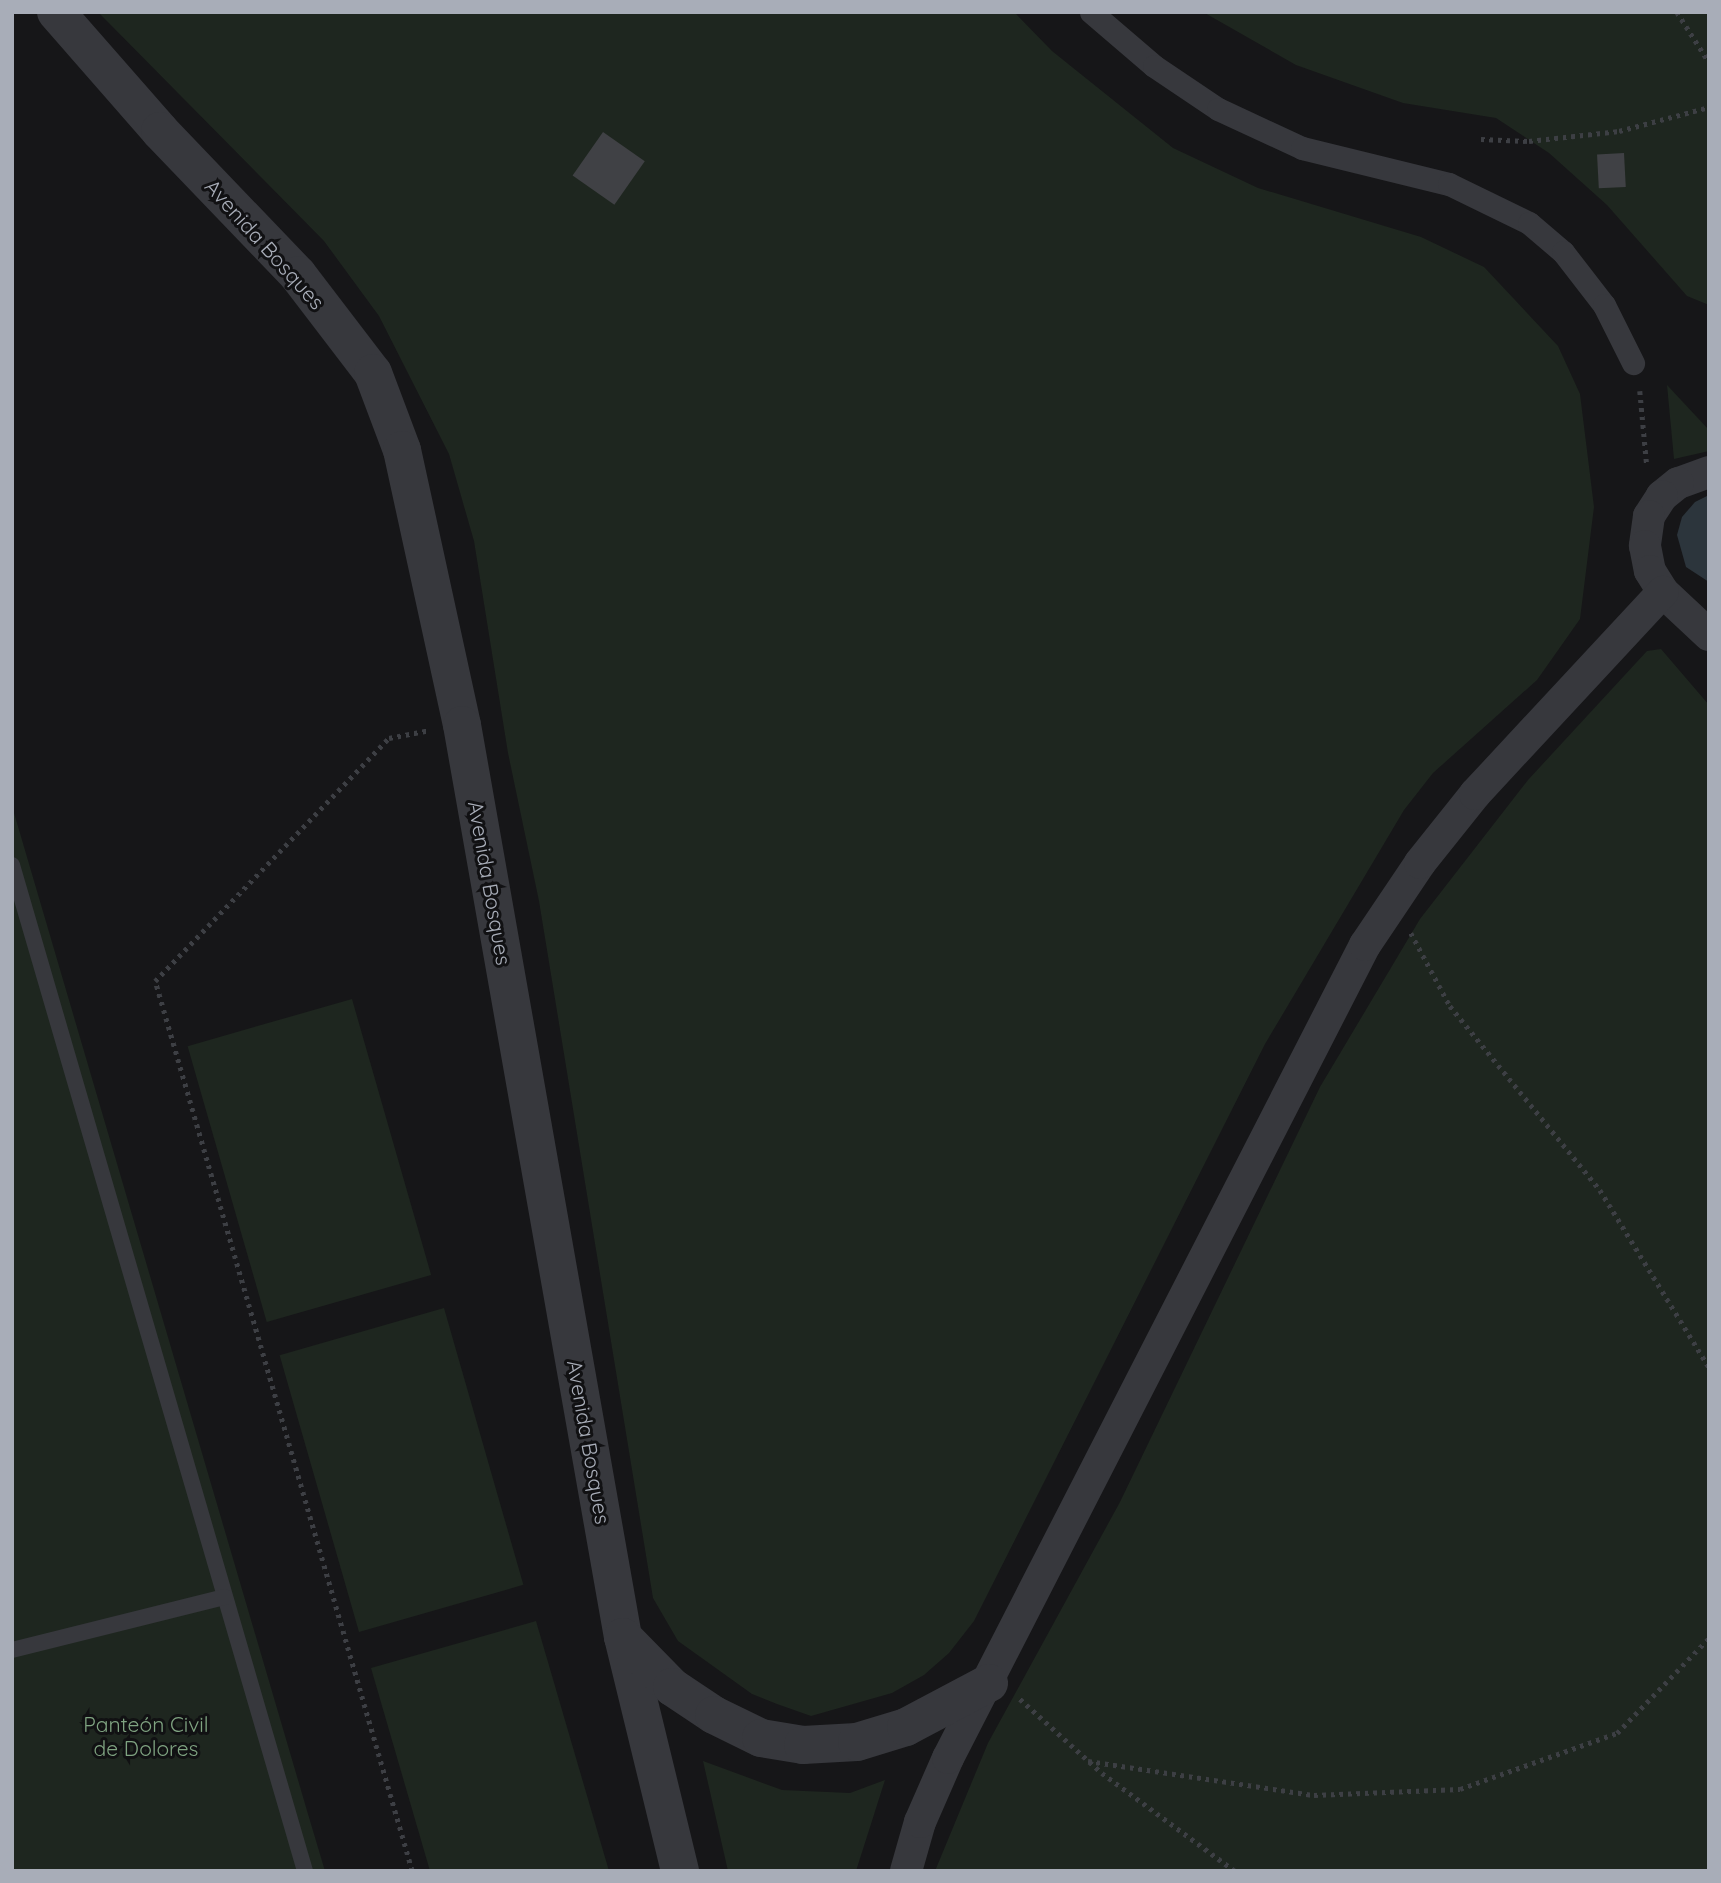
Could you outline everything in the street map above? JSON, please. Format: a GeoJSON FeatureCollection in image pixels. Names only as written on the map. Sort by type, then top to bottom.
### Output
{"type":"FeatureCollection","features":[{"type":"Feature","properties":{"kind":"street","name":"Avenida Bosques"},"geometry":{"type":"LineString","coordinates":[[56,12],[160,131],[298,275],[373,373],[402,450],[424,535],[462,725],[623,1637],[680,1871]]}},
{"type":"Feature","properties":{"kind":"street"},"geometry":{"type":"LineString","coordinates":[[1091,12],[1154,66],[1219,110],[1302,148],[1449,184],[1529,223],[1563,252],[1605,305],[1633,363]]}},
{"type":"Feature","properties":{"kind":"street"},"geometry":{"type":"LineString","coordinates":[[1709,472],[1678,483],[1662,496],[1649,516],[1645,546],[1650,570],[1709,635]]}},
{"type":"Feature","properties":{"kind":"street"},"geometry":{"type":"LineString","coordinates":[[906,1871],[943,1768],[989,1683],[1312,1042],[1365,944],[1475,794],[1685,606]]}},
{"type":"Feature","properties":{"kind":"street"},"geometry":{"type":"LineString","coordinates":[[623,1637],[672,1687],[714,1715],[761,1738],[803,1745],[857,1742],[906,1727],[989,1683]]}},
{"type":"Feature","properties":{"kind":"lane"},"geometry":{"type":"LineString","coordinates":[[12,864],[305,1871]]}},
{"type":"Feature","properties":{"kind":"lane"},"geometry":{"type":"LineString","coordinates":[[12,1650],[226,1597]]}},
{"type":"Feature","properties":{"kind":"path"},"geometry":{"type":"LineString","coordinates":[[1677,12],[1709,62]]}},
{"type":"Feature","properties":{"kind":"path"},"geometry":{"type":"LineString","coordinates":[[1481,139],[1529,141],[1619,131],[1709,107]]}},
{"type":"Feature","properties":{"kind":"path"},"geometry":{"type":"LineString","coordinates":[[1633,363],[1643,411],[1649,516]]}},
{"type":"Feature","properties":{"kind":"path"},"geometry":{"type":"LineString","coordinates":[[412,1871],[155,981],[389,738],[462,725]]}},
{"type":"Feature","properties":{"kind":"path"},"geometry":{"type":"LineString","coordinates":[[1394,901],[1450,1006],[1600,1190],[1709,1367]]}},
{"type":"Feature","properties":{"kind":"path"},"geometry":{"type":"LineString","coordinates":[[1088,1760],[1314,1795],[1460,1789],[1617,1734],[1709,1639]]}},
{"type":"Feature","properties":{"kind":"path"},"geometry":{"type":"LineString","coordinates":[[989,1683],[1016,1695],[1088,1760],[1235,1871]]}},
{"type":"Feature","properties":{"kind":"green space"},"geometry":{"type":"Polygon","coordinates":[[[98,12],[1014,12],[1052,51],[1173,148],[1258,188],[1421,237],[1484,267],[1558,346],[1580,394],[1594,507],[1580,619],[1537,680],[1433,773],[1404,810],[1265,1044],[974,1621],[949,1653],[924,1675],[892,1693],[811,1716],[777,1704],[752,1694],[678,1641],[653,1598],[539,901],[508,753],[474,541],[449,454],[379,316],[324,241],[98,12]]]}},
{"type":"Feature","properties":{"kind":"green space"},"geometry":{"type":"Polygon","coordinates":[[[1203,12],[1709,12],[1709,305],[1687,296],[1607,205],[1549,153],[1496,118],[1403,103],[1296,65],[1203,12]]]}},
{"type":"Feature","properties":{"kind":"green space"},"geometry":{"type":"Polygon","coordinates":[[[1667,385],[1709,430],[1709,451],[1674,459],[1667,385]]]}},
{"type":"Feature","properties":{"kind":"green space"},"geometry":{"type":"Polygon","coordinates":[[[1661,649],[1709,705],[1709,1871],[935,1871],[988,1743],[1120,1502],[1320,1087],[1420,919],[1528,780],[1647,651],[1661,649]]]}},
{"type":"Feature","properties":{"kind":"green space","name":"Panteón Civil de Dolores"},"geometry":{"type":"Polygon","coordinates":[[[12,806],[308,1814],[325,1871],[12,1871],[12,806]]]}},
{"type":"Feature","properties":{"kind":"green space"},"geometry":{"type":"Polygon","coordinates":[[[352,999],[431,1275],[267,1322],[188,1046],[352,999]]]}},
{"type":"Feature","properties":{"kind":"green space"},"geometry":{"type":"Polygon","coordinates":[[[444,1308],[523,1585],[359,1632],[280,1355],[444,1308]]]}},
{"type":"Feature","properties":{"kind":"green space"},"geometry":{"type":"Polygon","coordinates":[[[536,1621],[609,1871],[430,1871],[371,1668],[536,1621]]]}},
{"type":"Feature","properties":{"kind":"green space"},"geometry":{"type":"Polygon","coordinates":[[[703,1761],[782,1790],[850,1793],[885,1780],[856,1871],[728,1871],[703,1761]]]}},
{"type":"Feature","properties":{"kind":"shaded area"},"geometry":{"type":"Polygon","coordinates":[[[1709,495],[1709,582],[1686,567],[1677,535],[1682,517],[1695,502],[1709,495]]]}},
{"type":"Feature","properties":{"kind":"building"},"geometry":{"type":"Polygon","coordinates":[[[603,132],[645,161],[614,205],[573,175],[603,132]]]}},
{"type":"Feature","properties":{"kind":"building"},"geometry":{"type":"Polygon","coordinates":[[[1624,153],[1626,187],[1599,188],[1597,154],[1624,153]]]}}]}
